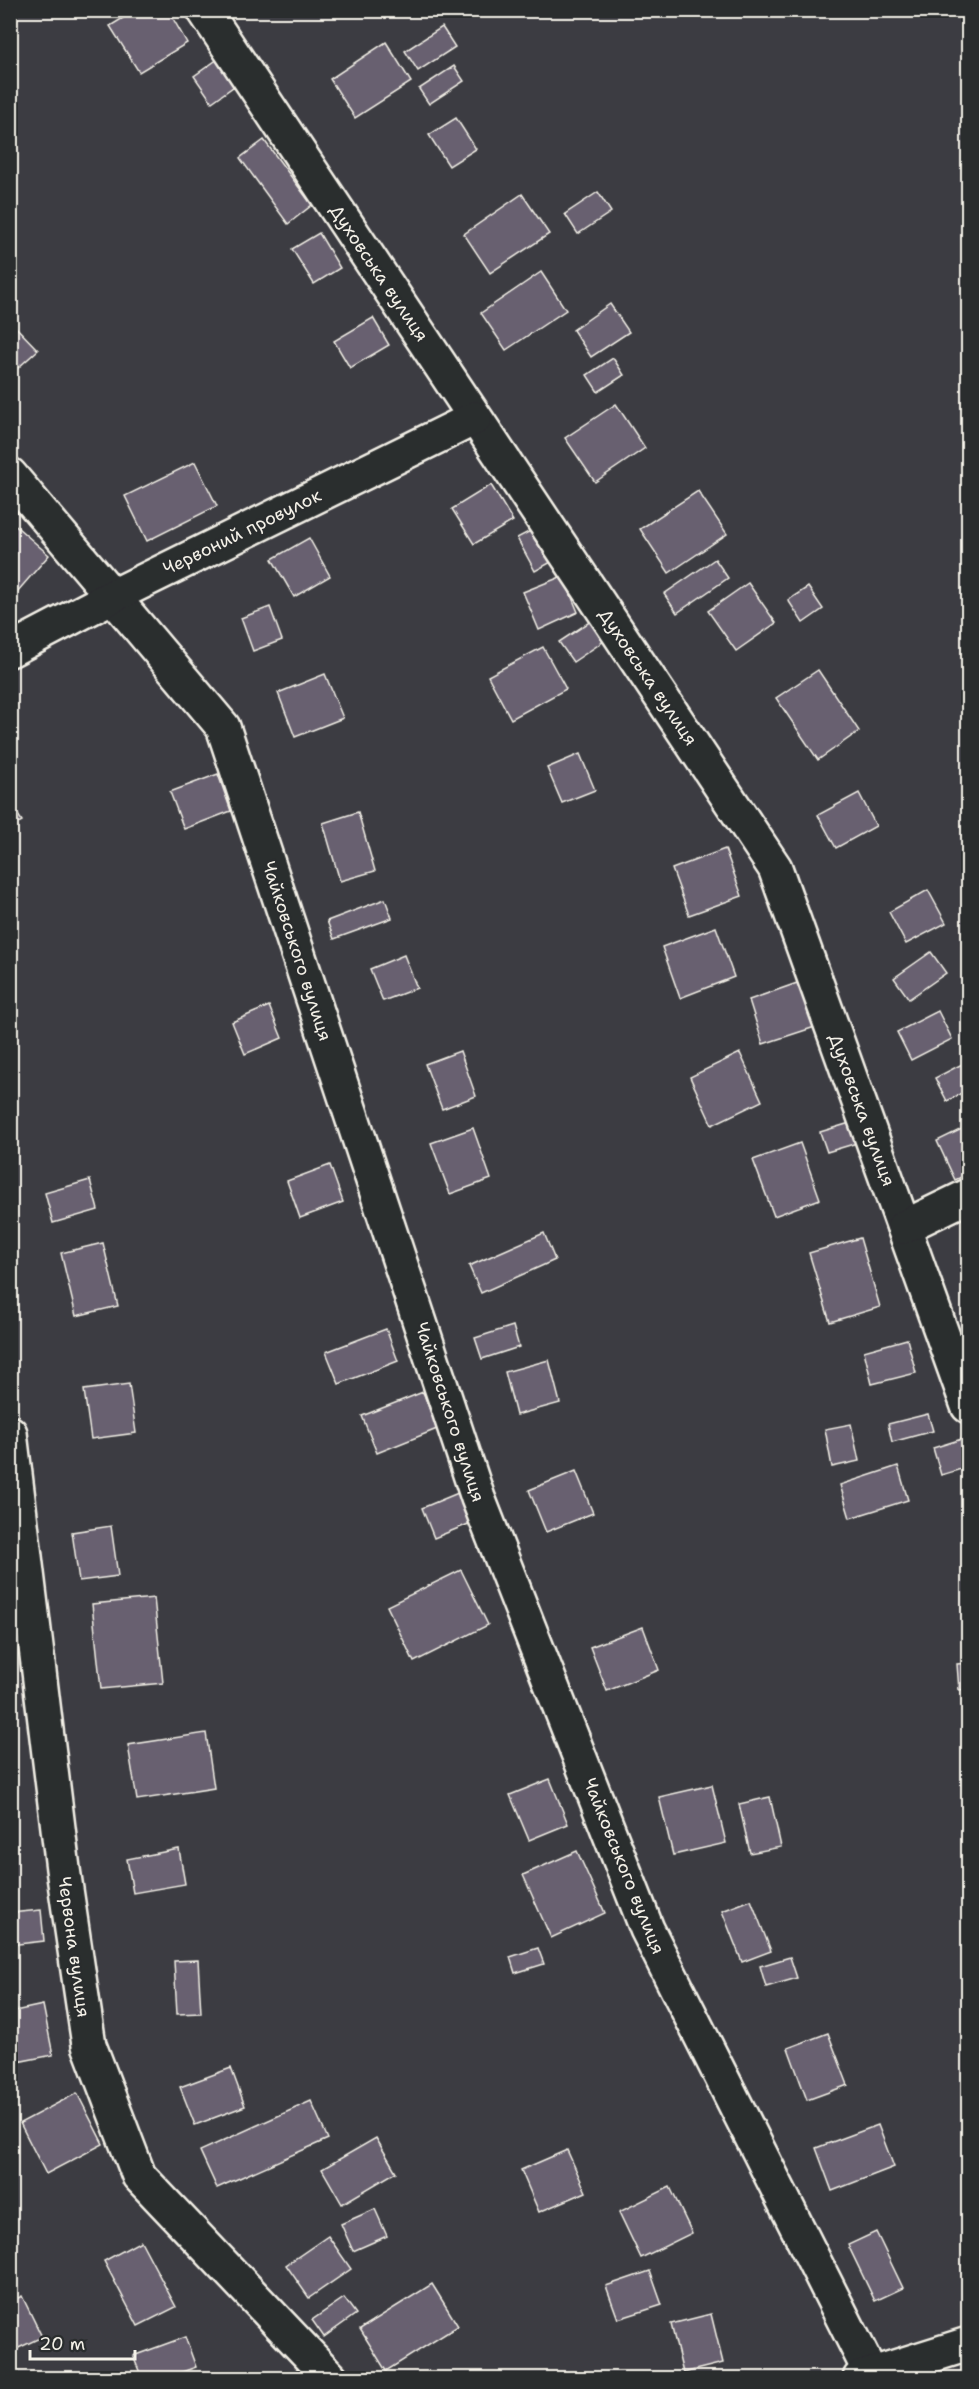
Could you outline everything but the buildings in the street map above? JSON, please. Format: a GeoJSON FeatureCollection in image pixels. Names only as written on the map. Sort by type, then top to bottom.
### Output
{"type":"FeatureCollection","features":[{"type":"Feature","properties":{"kind":"street","name":"Духовська вулиця"},"geometry":{"type":"LineString","coordinates":[[204,10],[775,868],[969,1407]]}},
{"type":"Feature","properties":{"kind":"street","name":"Червоний провулок"},"geometry":{"type":"LineString","coordinates":[[10,650],[113,596],[475,418]]}},
{"type":"Feature","properties":{"kind":"street","name":"Чайковського вулиця"},"geometry":{"type":"LineString","coordinates":[[10,475],[224,727],[478,1498],[647,1929],[865,2376]]}},
{"type":"Feature","properties":{"kind":"street"},"geometry":{"type":"LineString","coordinates":[[904,1227],[969,1196]]}},
{"type":"Feature","properties":{"kind":"street","name":"Червона вулиця"},"geometry":{"type":"LineString","coordinates":[[10,1433],[63,1869],[89,2045],[139,2176],[330,2379]]}},
{"type":"Feature","properties":{"kind":"street"},"geometry":{"type":"LineString","coordinates":[[865,2376],[969,2344]]}}]}
